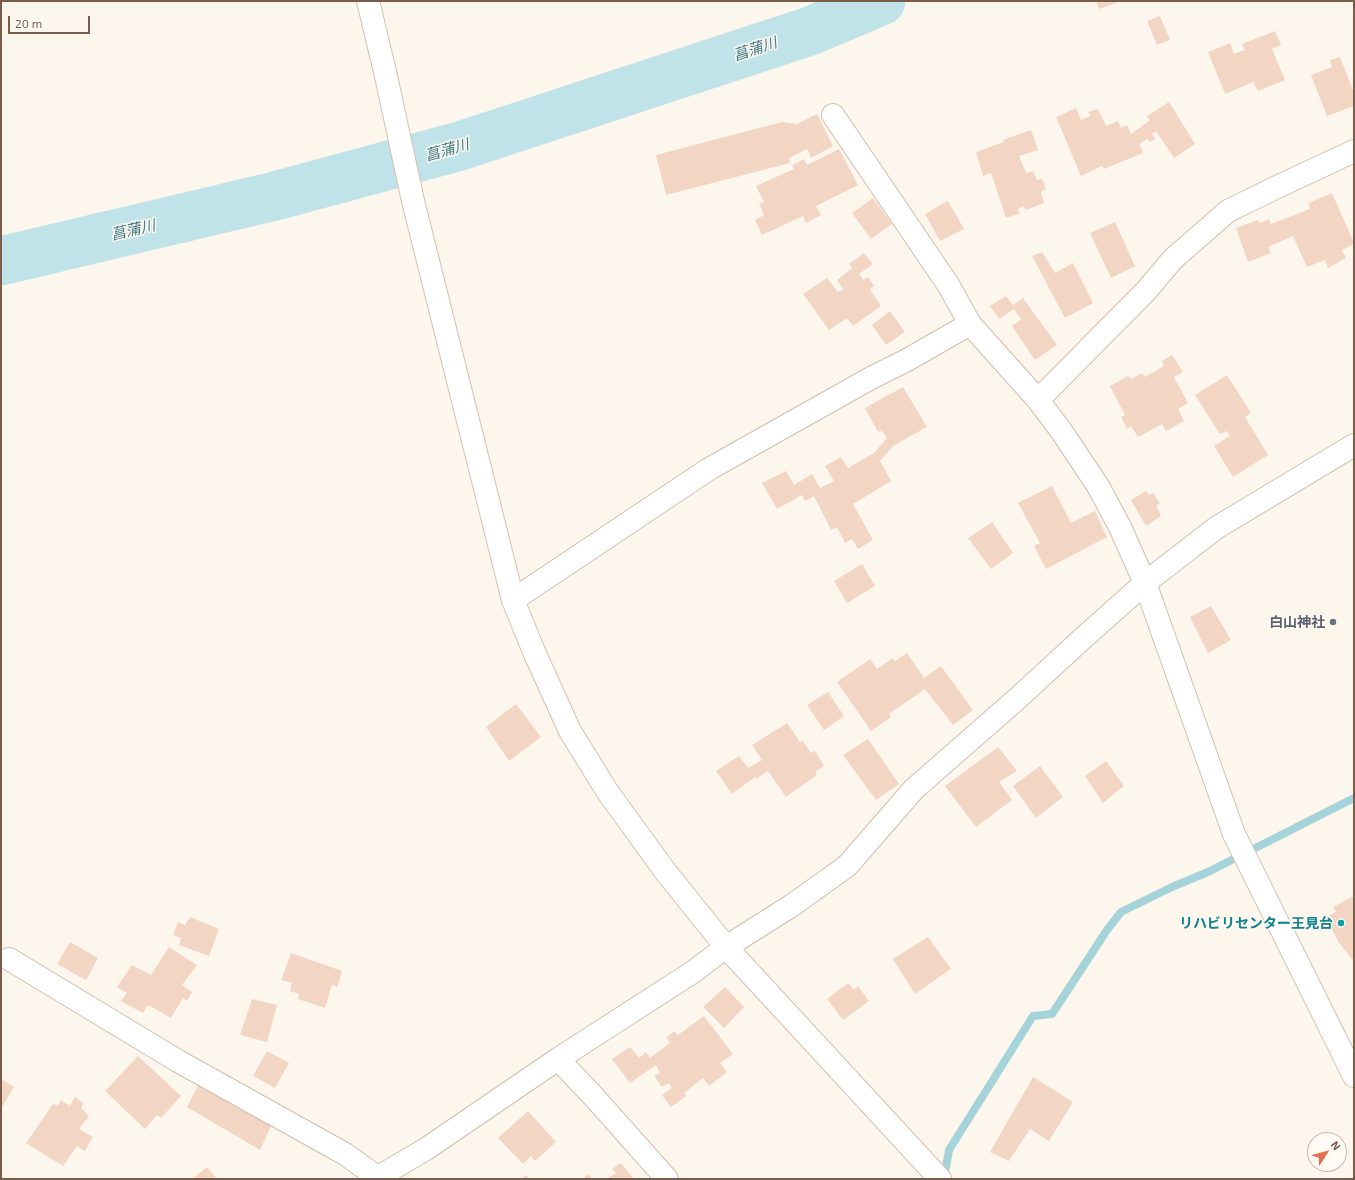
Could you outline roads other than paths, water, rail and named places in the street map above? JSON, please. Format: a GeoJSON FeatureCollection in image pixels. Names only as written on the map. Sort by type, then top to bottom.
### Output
{"type":"FeatureCollection","features":[{"type":"Feature","properties":{"kind":"street"},"geometry":{"type":"LineString","coordinates":[[368,1],[413,201],[513,600],[534,654],[570,731],[611,798],[726,948],[940,1179]]}},
{"type":"Feature","properties":{"kind":"street"},"geometry":{"type":"LineString","coordinates":[[833,115],[948,286],[970,324],[1038,400],[1062,432],[1098,486],[1120,527],[1145,583],[1234,834],[1354,1076]]}},
{"type":"Feature","properties":{"kind":"street"},"geometry":{"type":"LineString","coordinates":[[1038,400],[1146,291],[1174,259],[1228,212],[1354,151]]}},
{"type":"Feature","properties":{"kind":"street"},"geometry":{"type":"LineString","coordinates":[[513,600],[709,469],[970,324]]}},
{"type":"Feature","properties":{"kind":"street"},"geometry":{"type":"LineString","coordinates":[[9,959],[178,1061],[345,1154],[376,1178],[426,1149],[558,1058],[791,906],[847,866],[914,789],[1018,698],[1080,640],[1145,583],[1216,528],[1354,445]]}},
{"type":"Feature","properties":{"kind":"street"},"geometry":{"type":"LineString","coordinates":[[558,1058],[667,1179]]}},
{"type":"Feature","properties":{"kind":"waterway","name":"菖蒲川"},"geometry":{"type":"LineString","coordinates":[[1,261],[275,196],[460,146],[810,31],[881,1]]}},
{"type":"Feature","properties":{"kind":"waterway"},"geometry":{"type":"LineString","coordinates":[[944,1178],[949,1150],[1033,1016],[1052,1014],[1107,930],[1121,912],[1172,887],[1208,872],[1354,798]]}},
{"type":"Feature","properties":{"kind":"place","name":"白山神社"},"geometry":{"type":"Point","coordinates":[1333,622]}},
{"type":"Feature","properties":{"kind":"place","name":"リハビリセンター王見台"},"geometry":{"type":"Point","coordinates":[1341,923]}}]}
